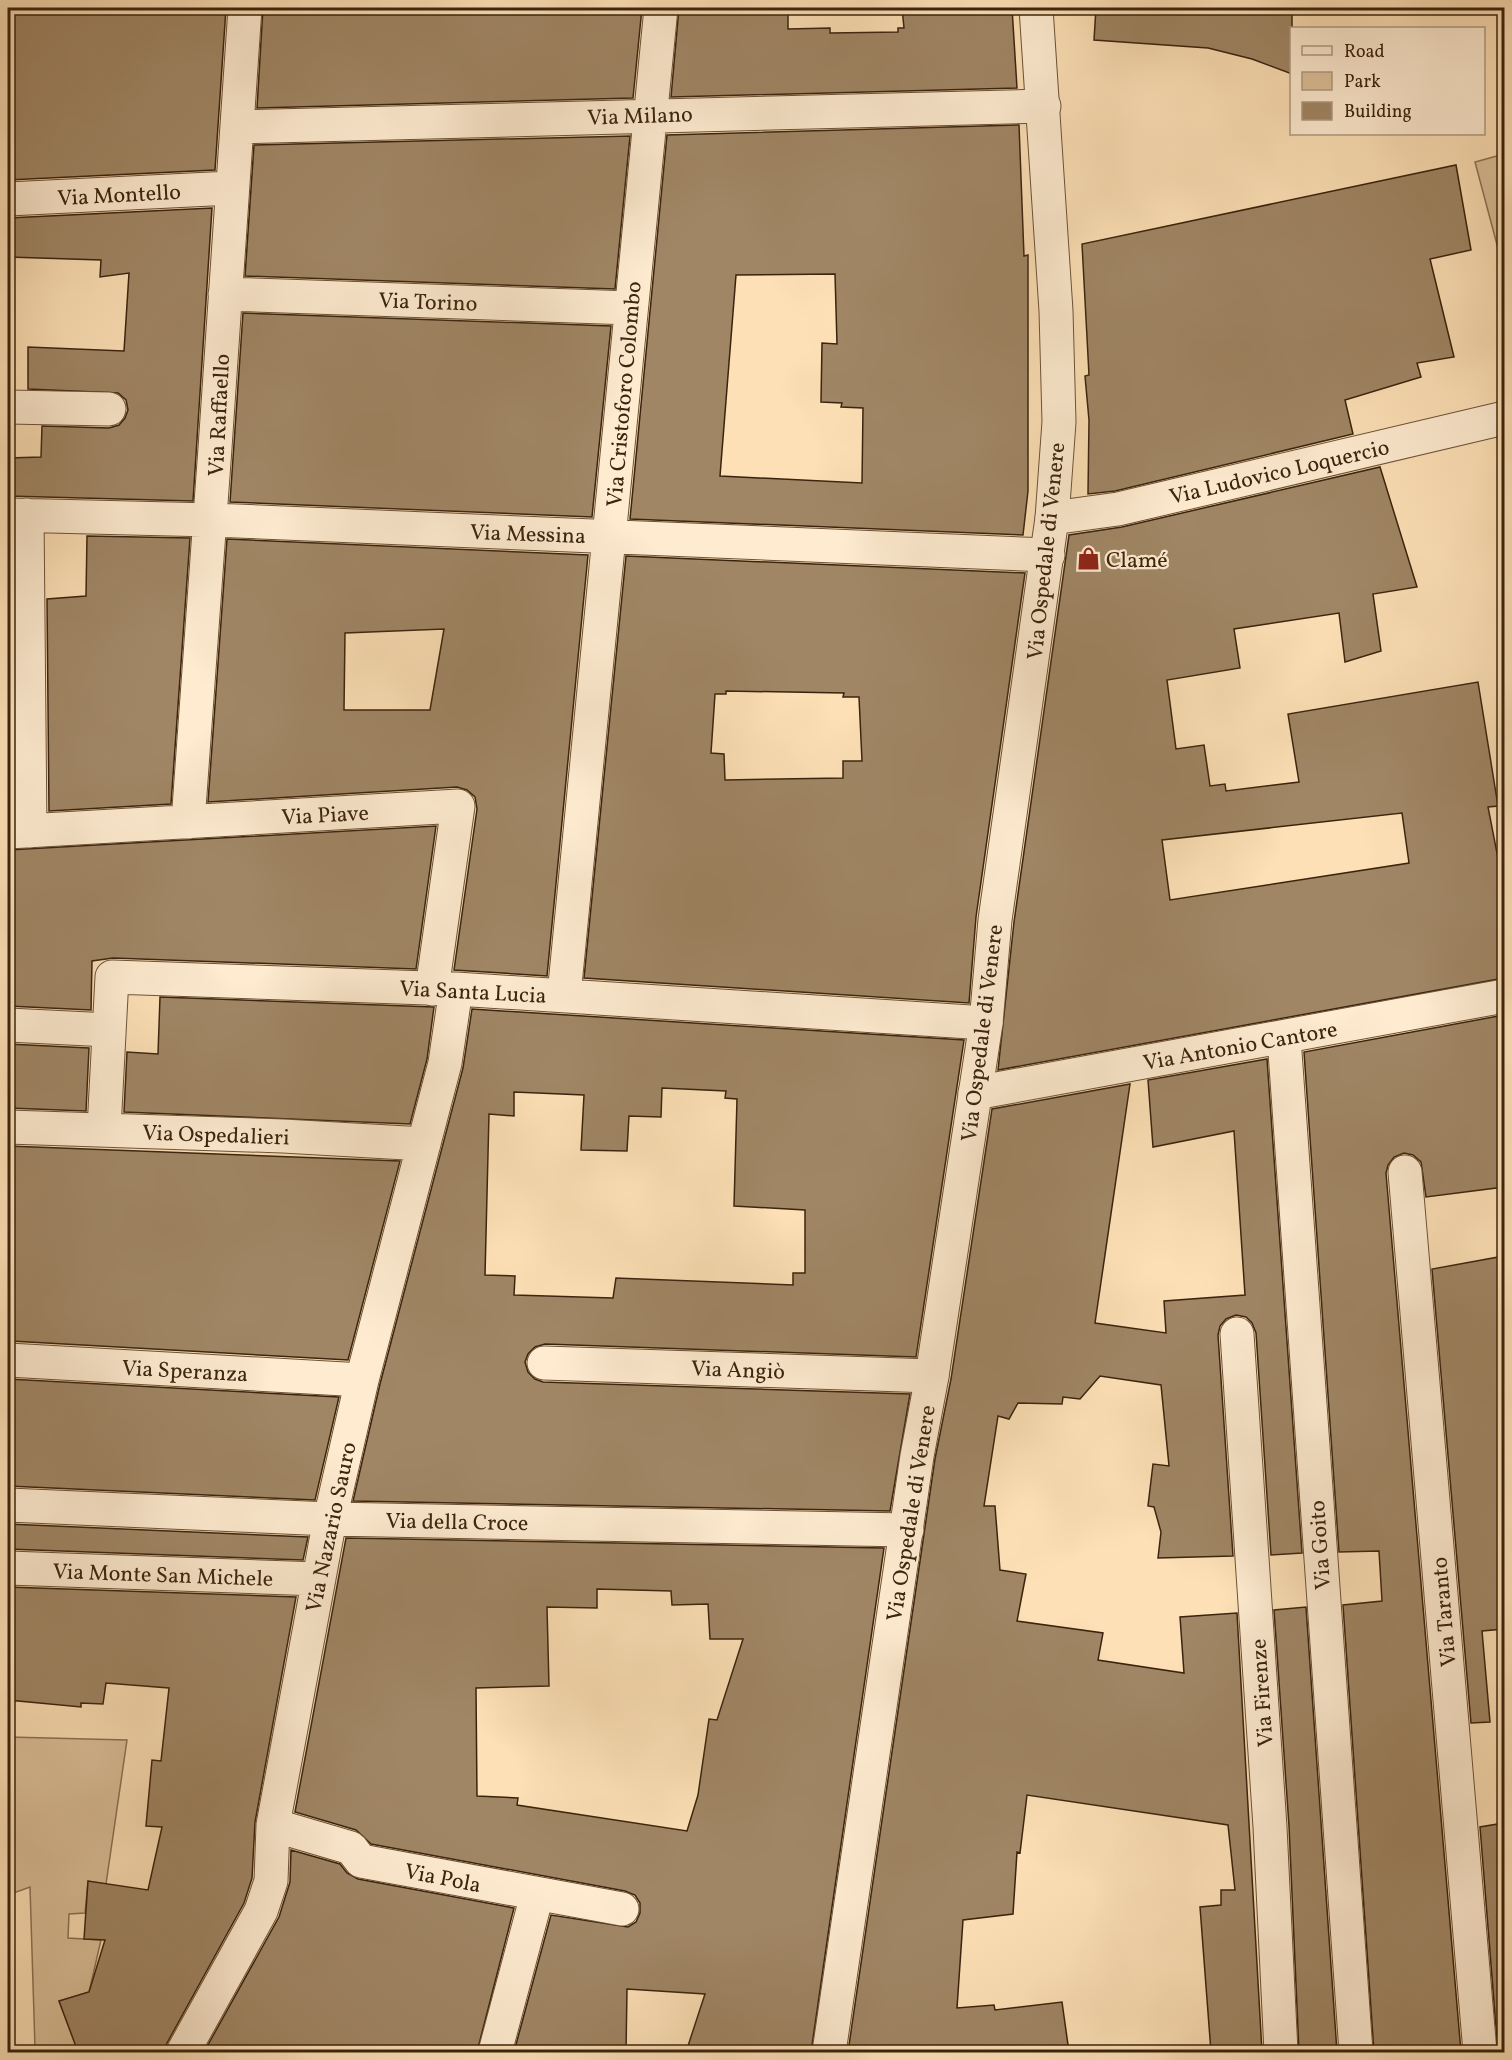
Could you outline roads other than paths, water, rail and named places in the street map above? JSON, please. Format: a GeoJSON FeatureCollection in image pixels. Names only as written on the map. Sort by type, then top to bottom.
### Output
{"type":"FeatureCollection","features":[{"type":"Feature","properties":{"kind":"street","name":"Via Raffaello"},"geometry":{"type":"LineString","coordinates":[[188,822],[212,520],[231,188],[245,8]]}},
{"type":"Feature","properties":{"kind":"street","name":"Via Cristoforo Colombo"},"geometry":{"type":"LineString","coordinates":[[564,995],[661,8]]}},
{"type":"Feature","properties":{"kind":"street","name":"Via Ospedale di Venere"},"geometry":{"type":"LineString","coordinates":[[829,2052],[986,1023],[995,920],[1052,518],[1059,422],[1044,106],[1036,8]]}},
{"type":"Feature","properties":{"kind":"street","name":"Via Milano"},"geometry":{"type":"LineString","coordinates":[[237,127],[650,114],[1044,106]]}},
{"type":"Feature","properties":{"kind":"street","name":"Via Montello"},"geometry":{"type":"LineString","coordinates":[[8,199],[231,188]]}},
{"type":"Feature","properties":{"kind":"street","name":"Via Torino"},"geometry":{"type":"LineString","coordinates":[[225,294],[631,308]]}},
{"type":"Feature","properties":{"kind":"street"},"geometry":{"type":"LineString","coordinates":[[8,406],[109,409]]}},
{"type":"Feature","properties":{"kind":"street","name":"Via Ludovico Loquercio"},"geometry":{"type":"LineString","coordinates":[[1052,518],[1118,509],[1504,418]]}},
{"type":"Feature","properties":{"kind":"street","name":"Via Messina"},"geometry":{"type":"LineString","coordinates":[[17,515],[212,520],[1048,555]]}},
{"type":"Feature","properties":{"kind":"street"},"geometry":{"type":"LineString","coordinates":[[17,515],[19,832]]}},
{"type":"Feature","properties":{"kind":"street","name":"Via Piave"},"geometry":{"type":"LineString","coordinates":[[19,832],[458,806],[444,989]]}},
{"type":"Feature","properties":{"kind":"street","name":"Via Santa Lucia"},"geometry":{"type":"LineString","coordinates":[[104,1129],[112,977],[564,995],[986,1023]]}},
{"type":"Feature","properties":{"kind":"street","name":"Via Nazario Sauro"},"geometry":{"type":"LineString","coordinates":[[183,2052],[261,1911],[270,1881],[273,1825],[330,1519],[362,1380],[445,1063],[444,989]]}},
{"type":"Feature","properties":{"kind":"street","name":"Via Antonio Cantore"},"geometry":{"type":"LineString","coordinates":[[975,1093],[1504,996]]}},
{"type":"Feature","properties":{"kind":"street"},"geometry":{"type":"LineString","coordinates":[[8,1025],[109,1030]]}},
{"type":"Feature","properties":{"kind":"street","name":"Via Goito"},"geometry":{"type":"LineString","coordinates":[[1284,1038],[1356,2052]]}},
{"type":"Feature","properties":{"kind":"street","name":"Via Ospedalieri"},"geometry":{"type":"LineString","coordinates":[[8,1127],[104,1129],[424,1144]]}},
{"type":"Feature","properties":{"kind":"street","name":"Via Taranto"},"geometry":{"type":"LineString","coordinates":[[1405,1172],[1480,2052]]}},
{"type":"Feature","properties":{"kind":"street","name":"Via Firenze"},"geometry":{"type":"LineString","coordinates":[[1237,1334],[1270,1827],[1281,2052]]}},
{"type":"Feature","properties":{"kind":"street","name":"Via Speranza"},"geometry":{"type":"LineString","coordinates":[[8,1360],[362,1380]]}},
{"type":"Feature","properties":{"kind":"street","name":"Via Angiò"},"geometry":{"type":"LineString","coordinates":[[544,1363],[932,1376]]}},
{"type":"Feature","properties":{"kind":"street","name":"Via della Croce"},"geometry":{"type":"LineString","coordinates":[[8,1505],[330,1519],[907,1530]]}},
{"type":"Feature","properties":{"kind":"street","name":"Via Monte San Michele"},"geometry":{"type":"LineString","coordinates":[[8,1568],[319,1579]]}},
{"type":"Feature","properties":{"kind":"street","name":"Via Pola"},"geometry":{"type":"LineString","coordinates":[[273,1825],[351,1848],[360,1861],[622,1909]]}},
{"type":"Feature","properties":{"kind":"street"},"geometry":{"type":"LineString","coordinates":[[495,2052],[537,1895]]}},
{"type":"Feature","properties":{"kind":"place","name":"Clamé"},"geometry":{"type":"Point","coordinates":[1088,559]}}]}
